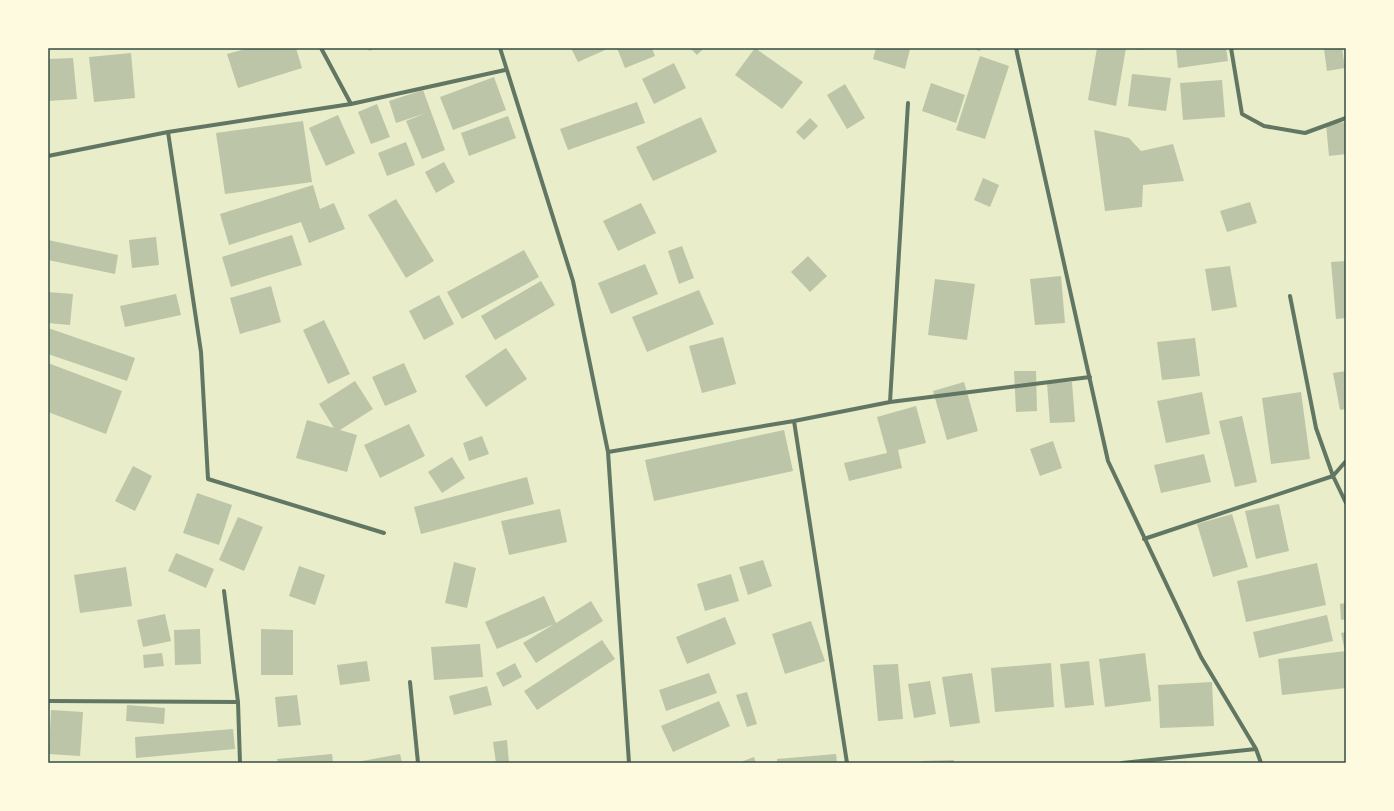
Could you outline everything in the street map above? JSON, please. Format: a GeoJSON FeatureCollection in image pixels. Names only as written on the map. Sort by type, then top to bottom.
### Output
{"type":"FeatureCollection","features":[{"type":"Feature","properties":{"kind":"street"},"geometry":{"type":"LineString","coordinates":[[321,48],[351,104]]}},
{"type":"Feature","properties":{"kind":"street"},"geometry":{"type":"LineString","coordinates":[[500,48],[505,70],[573,281],[608,452],[629,763]]}},
{"type":"Feature","properties":{"kind":"street"},"geometry":{"type":"LineString","coordinates":[[1016,48],[1108,461],[1201,657],[1256,749],[1261,763]]}},
{"type":"Feature","properties":{"kind":"street"},"geometry":{"type":"LineString","coordinates":[[1231,48],[1242,114],[1264,126],[1305,132],[1346,118]]}},
{"type":"Feature","properties":{"kind":"street"},"geometry":{"type":"LineString","coordinates":[[48,156],[168,132],[351,104],[505,70]]}},
{"type":"Feature","properties":{"kind":"street"},"geometry":{"type":"LineString","coordinates":[[890,402],[908,103]]}},
{"type":"Feature","properties":{"kind":"street"},"geometry":{"type":"LineString","coordinates":[[168,132],[201,352],[208,479],[384,533]]}},
{"type":"Feature","properties":{"kind":"street"},"geometry":{"type":"LineString","coordinates":[[1290,296],[1316,428],[1333,476],[1346,503]]}},
{"type":"Feature","properties":{"kind":"street"},"geometry":{"type":"LineString","coordinates":[[608,452],[794,421],[890,402],[1090,378]]}},
{"type":"Feature","properties":{"kind":"street"},"geometry":{"type":"LineString","coordinates":[[794,421],[847,763]]}},
{"type":"Feature","properties":{"kind":"street"},"geometry":{"type":"LineString","coordinates":[[1144,539],[1333,476],[1346,461]]}},
{"type":"Feature","properties":{"kind":"street"},"geometry":{"type":"LineString","coordinates":[[224,591],[238,702],[240,763]]}},
{"type":"Feature","properties":{"kind":"street"},"geometry":{"type":"LineString","coordinates":[[410,682],[418,763]]}},
{"type":"Feature","properties":{"kind":"street"},"geometry":{"type":"LineString","coordinates":[[48,701],[238,702]]}},
{"type":"Feature","properties":{"kind":"street"},"geometry":{"type":"LineString","coordinates":[[1122,763],[1256,749]]}},
{"type":"Feature","properties":{"kind":"building"},"geometry":{"type":"Polygon","coordinates":[[[249,48],[296,48],[302,68],[238,88],[227,54],[249,48]]]}},
{"type":"Feature","properties":{"kind":"building"},"geometry":{"type":"Polygon","coordinates":[[[368,48],[377,48],[369,51],[368,48]]]}},
{"type":"Feature","properties":{"kind":"building"},"geometry":{"type":"Polygon","coordinates":[[[571,48],[604,48],[605,50],[578,62],[571,48]]]}},
{"type":"Feature","properties":{"kind":"building"},"geometry":{"type":"Polygon","coordinates":[[[617,48],[652,48],[655,56],[625,68],[617,48]]]}},
{"type":"Feature","properties":{"kind":"building"},"geometry":{"type":"Polygon","coordinates":[[[690,48],[704,48],[697,55],[690,48]]]}},
{"type":"Feature","properties":{"kind":"building"},"geometry":{"type":"Polygon","coordinates":[[[755,48],[803,82],[782,109],[735,75],[755,48]]]}},
{"type":"Feature","properties":{"kind":"building"},"geometry":{"type":"Polygon","coordinates":[[[876,48],[910,49],[905,69],[873,59],[876,48]]]}},
{"type":"Feature","properties":{"kind":"building"},"geometry":{"type":"Polygon","coordinates":[[[971,48],[981,48],[980,51],[971,48]]]}},
{"type":"Feature","properties":{"kind":"building"},"geometry":{"type":"Polygon","coordinates":[[[1097,48],[1126,48],[1116,106],[1088,100],[1097,48]]]}},
{"type":"Feature","properties":{"kind":"building"},"geometry":{"type":"Polygon","coordinates":[[[1135,48],[1150,48],[1150,49],[1135,50],[1135,48]]]}},
{"type":"Feature","properties":{"kind":"building"},"geometry":{"type":"Polygon","coordinates":[[[1176,48],[1226,48],[1228,61],[1178,68],[1176,48]]]}},
{"type":"Feature","properties":{"kind":"building"},"geometry":{"type":"Polygon","coordinates":[[[1342,48],[1345,68],[1327,71],[1324,49],[1342,48]]]}},
{"type":"Feature","properties":{"kind":"building"},"geometry":{"type":"Polygon","coordinates":[[[131,53],[135,98],[94,102],[89,57],[131,53]]]}},
{"type":"Feature","properties":{"kind":"building"},"geometry":{"type":"Polygon","coordinates":[[[980,56],[1009,66],[985,139],[956,130],[980,56]]]}},
{"type":"Feature","properties":{"kind":"building"},"geometry":{"type":"Polygon","coordinates":[[[73,58],[77,99],[48,101],[48,59],[73,58]]]}},
{"type":"Feature","properties":{"kind":"building"},"geometry":{"type":"Polygon","coordinates":[[[674,63],[686,88],[654,104],[642,79],[674,63]]]}},
{"type":"Feature","properties":{"kind":"building"},"geometry":{"type":"Polygon","coordinates":[[[1132,74],[1171,78],[1166,111],[1128,106],[1132,74]]]}},
{"type":"Feature","properties":{"kind":"building"},"geometry":{"type":"Polygon","coordinates":[[[494,77],[506,110],[453,130],[440,97],[494,77]]]}},
{"type":"Feature","properties":{"kind":"building"},"geometry":{"type":"Polygon","coordinates":[[[1222,80],[1225,117],[1183,120],[1180,83],[1222,80]]]}},
{"type":"Feature","properties":{"kind":"building"},"geometry":{"type":"Polygon","coordinates":[[[931,83],[965,95],[956,123],[922,111],[931,83]]]}},
{"type":"Feature","properties":{"kind":"building"},"geometry":{"type":"Polygon","coordinates":[[[845,84],[865,118],[847,129],[827,95],[845,84]]]}},
{"type":"Feature","properties":{"kind":"building"},"geometry":{"type":"Polygon","coordinates":[[[423,90],[445,150],[422,159],[406,121],[426,113],[396,123],[389,101],[423,90]]]}},
{"type":"Feature","properties":{"kind":"building"},"geometry":{"type":"Polygon","coordinates":[[[637,102],[645,123],[568,150],[560,129],[637,102]]]}},
{"type":"Feature","properties":{"kind":"building"},"geometry":{"type":"Polygon","coordinates":[[[377,104],[390,137],[371,144],[358,112],[377,104]]]}},
{"type":"Feature","properties":{"kind":"building"},"geometry":{"type":"Polygon","coordinates":[[[338,115],[355,153],[326,166],[309,128],[338,115]]]}},
{"type":"Feature","properties":{"kind":"building"},"geometry":{"type":"Polygon","coordinates":[[[508,116],[516,138],[469,156],[461,133],[508,116]]]}},
{"type":"Feature","properties":{"kind":"building"},"geometry":{"type":"Polygon","coordinates":[[[701,117],[717,152],[653,181],[636,147],[701,117]]]}},
{"type":"Feature","properties":{"kind":"building"},"geometry":{"type":"Polygon","coordinates":[[[810,118],[818,126],[804,140],[796,132],[810,118]]]}},
{"type":"Feature","properties":{"kind":"building"},"geometry":{"type":"Polygon","coordinates":[[[303,121],[312,182],[225,194],[216,133],[303,121]]]}},
{"type":"Feature","properties":{"kind":"building"},"geometry":{"type":"Polygon","coordinates":[[[1346,122],[1346,154],[1329,156],[1326,124],[1346,122]]]}},
{"type":"Feature","properties":{"kind":"building"},"geometry":{"type":"Polygon","coordinates":[[[1094,130],[1129,138],[1141,151],[1173,144],[1184,181],[1143,185],[1142,207],[1105,211],[1094,130]]]}},
{"type":"Feature","properties":{"kind":"building"},"geometry":{"type":"Polygon","coordinates":[[[406,142],[415,165],[387,176],[378,153],[406,142]]]}},
{"type":"Feature","properties":{"kind":"building"},"geometry":{"type":"Polygon","coordinates":[[[444,162],[455,182],[436,193],[425,172],[444,162]]]}},
{"type":"Feature","properties":{"kind":"building"},"geometry":{"type":"Polygon","coordinates":[[[983,178],[999,185],[990,207],[974,200],[983,178]]]}},
{"type":"Feature","properties":{"kind":"building"},"geometry":{"type":"Polygon","coordinates":[[[313,185],[320,209],[334,203],[345,229],[309,243],[301,222],[229,245],[220,214],[313,185]]]}},
{"type":"Feature","properties":{"kind":"building"},"geometry":{"type":"Polygon","coordinates":[[[396,199],[434,261],[406,278],[368,215],[396,199]]]}},
{"type":"Feature","properties":{"kind":"building"},"geometry":{"type":"Polygon","coordinates":[[[1250,202],[1257,223],[1227,232],[1220,211],[1250,202]]]}},
{"type":"Feature","properties":{"kind":"building"},"geometry":{"type":"Polygon","coordinates":[[[641,203],[656,233],[618,251],[603,221],[641,203]]]}},
{"type":"Feature","properties":{"kind":"building"},"geometry":{"type":"Polygon","coordinates":[[[292,235],[302,265],[231,287],[222,257],[292,235]]]}},
{"type":"Feature","properties":{"kind":"building"},"geometry":{"type":"Polygon","coordinates":[[[156,237],[159,265],[132,268],[129,240],[156,237]]]}},
{"type":"Feature","properties":{"kind":"building"},"geometry":{"type":"Polygon","coordinates":[[[48,240],[118,255],[115,274],[48,260],[48,240]]]}},
{"type":"Feature","properties":{"kind":"building"},"geometry":{"type":"Polygon","coordinates":[[[682,246],[694,278],[679,284],[668,251],[682,246]]]}},
{"type":"Feature","properties":{"kind":"building"},"geometry":{"type":"Polygon","coordinates":[[[524,250],[539,277],[462,319],[447,292],[524,250]]]}},
{"type":"Feature","properties":{"kind":"building"},"geometry":{"type":"Polygon","coordinates":[[[808,256],[827,276],[810,292],[791,272],[808,256]]]}},
{"type":"Feature","properties":{"kind":"building"},"geometry":{"type":"Polygon","coordinates":[[[1346,261],[1346,318],[1336,319],[1331,262],[1346,261]]]}},
{"type":"Feature","properties":{"kind":"building"},"geometry":{"type":"Polygon","coordinates":[[[645,264],[658,294],[611,314],[598,283],[645,264]]]}},
{"type":"Feature","properties":{"kind":"building"},"geometry":{"type":"Polygon","coordinates":[[[1230,266],[1237,307],[1212,311],[1205,269],[1230,266]]]}},
{"type":"Feature","properties":{"kind":"building"},"geometry":{"type":"Polygon","coordinates":[[[1061,276],[1065,323],[1035,325],[1030,279],[1061,276]]]}},
{"type":"Feature","properties":{"kind":"building"},"geometry":{"type":"Polygon","coordinates":[[[935,279],[975,284],[967,340],[928,335],[935,279]]]}},
{"type":"Feature","properties":{"kind":"building"},"geometry":{"type":"Polygon","coordinates":[[[541,281],[555,305],[495,340],[481,316],[541,281]]]}},
{"type":"Feature","properties":{"kind":"building"},"geometry":{"type":"Polygon","coordinates":[[[271,286],[281,322],[240,334],[230,298],[271,286]]]}},
{"type":"Feature","properties":{"kind":"building"},"geometry":{"type":"Polygon","coordinates":[[[699,290],[714,324],[647,352],[632,317],[699,290]]]}},
{"type":"Feature","properties":{"kind":"building"},"geometry":{"type":"Polygon","coordinates":[[[48,292],[73,294],[70,325],[48,323],[48,292]]]}},
{"type":"Feature","properties":{"kind":"building"},"geometry":{"type":"Polygon","coordinates":[[[176,294],[181,315],[125,327],[120,306],[176,294]]]}},
{"type":"Feature","properties":{"kind":"building"},"geometry":{"type":"Polygon","coordinates":[[[439,295],[454,324],[424,340],[409,311],[439,295]]]}},
{"type":"Feature","properties":{"kind":"building"},"geometry":{"type":"Polygon","coordinates":[[[324,320],[350,374],[328,384],[303,330],[324,320]]]}},
{"type":"Feature","properties":{"kind":"building"},"geometry":{"type":"Polygon","coordinates":[[[48,328],[135,358],[127,381],[48,354],[48,328]]]}},
{"type":"Feature","properties":{"kind":"building"},"geometry":{"type":"Polygon","coordinates":[[[723,337],[736,384],[702,393],[689,346],[723,337]]]}},
{"type":"Feature","properties":{"kind":"building"},"geometry":{"type":"Polygon","coordinates":[[[1195,338],[1200,376],[1162,380],[1157,342],[1195,338]]]}},
{"type":"Feature","properties":{"kind":"building"},"geometry":{"type":"Polygon","coordinates":[[[506,348],[527,379],[486,407],[465,376],[506,348]]]}},
{"type":"Feature","properties":{"kind":"building"},"geometry":{"type":"Polygon","coordinates":[[[48,363],[122,391],[106,434],[48,412],[48,363]]]}},
{"type":"Feature","properties":{"kind":"building"},"geometry":{"type":"Polygon","coordinates":[[[404,363],[417,392],[385,406],[372,377],[404,363]]]}},
{"type":"Feature","properties":{"kind":"building"},"geometry":{"type":"Polygon","coordinates":[[[1014,371],[1036,371],[1037,411],[1016,412],[1014,371]]]}},
{"type":"Feature","properties":{"kind":"building"},"geometry":{"type":"Polygon","coordinates":[[[1346,371],[1346,409],[1340,410],[1333,373],[1346,371]]]}},
{"type":"Feature","properties":{"kind":"building"},"geometry":{"type":"Polygon","coordinates":[[[355,381],[373,409],[340,430],[357,435],[347,472],[296,458],[307,420],[334,428],[319,404],[355,381]]]}},
{"type":"Feature","properties":{"kind":"building"},"geometry":{"type":"Polygon","coordinates":[[[964,382],[978,431],[947,440],[933,391],[964,382]]]}},
{"type":"Feature","properties":{"kind":"building"},"geometry":{"type":"Polygon","coordinates":[[[1072,382],[1075,422],[1050,423],[1047,383],[1072,382]]]}},
{"type":"Feature","properties":{"kind":"building"},"geometry":{"type":"Polygon","coordinates":[[[1202,392],[1210,434],[1166,443],[1157,401],[1202,392]]]}},
{"type":"Feature","properties":{"kind":"building"},"geometry":{"type":"Polygon","coordinates":[[[1301,392],[1310,459],[1271,464],[1262,398],[1301,392]]]}},
{"type":"Feature","properties":{"kind":"building"},"geometry":{"type":"Polygon","coordinates":[[[916,406],[926,443],[898,450],[902,468],[849,481],[844,463],[887,453],[877,417],[916,406]]]}},
{"type":"Feature","properties":{"kind":"building"},"geometry":{"type":"Polygon","coordinates":[[[1242,416],[1257,482],[1235,487],[1219,421],[1242,416]]]}},
{"type":"Feature","properties":{"kind":"building"},"geometry":{"type":"Polygon","coordinates":[[[409,424],[425,456],[380,478],[364,445],[409,424]]]}},
{"type":"Feature","properties":{"kind":"building"},"geometry":{"type":"Polygon","coordinates":[[[784,430],[793,471],[654,501],[645,460],[784,430]]]}},
{"type":"Feature","properties":{"kind":"building"},"geometry":{"type":"Polygon","coordinates":[[[482,436],[489,454],[469,461],[463,443],[482,436]]]}},
{"type":"Feature","properties":{"kind":"building"},"geometry":{"type":"Polygon","coordinates":[[[1053,441],[1062,468],[1040,476],[1030,449],[1053,441]]]}},
{"type":"Feature","properties":{"kind":"building"},"geometry":{"type":"Polygon","coordinates":[[[1204,454],[1211,482],[1161,493],[1154,465],[1204,454]]]}},
{"type":"Feature","properties":{"kind":"building"},"geometry":{"type":"Polygon","coordinates":[[[452,457],[465,478],[442,493],[428,472],[452,457]]]}},
{"type":"Feature","properties":{"kind":"building"},"geometry":{"type":"Polygon","coordinates":[[[133,466],[152,476],[135,511],[115,501],[133,466]]]}},
{"type":"Feature","properties":{"kind":"building"},"geometry":{"type":"Polygon","coordinates":[[[527,477],[534,504],[421,534],[414,507],[527,477]]]}},
{"type":"Feature","properties":{"kind":"building"},"geometry":{"type":"Polygon","coordinates":[[[197,493],[232,505],[219,545],[183,533],[197,493]]]}},
{"type":"Feature","properties":{"kind":"building"},"geometry":{"type":"Polygon","coordinates":[[[1279,504],[1289,551],[1256,559],[1245,511],[1279,504]]]}},
{"type":"Feature","properties":{"kind":"building"},"geometry":{"type":"Polygon","coordinates":[[[560,509],[567,542],[509,555],[501,521],[560,509]]]}},
{"type":"Feature","properties":{"kind":"building"},"geometry":{"type":"Polygon","coordinates":[[[1232,514],[1248,567],[1213,577],[1197,524],[1232,514]]]}},
{"type":"Feature","properties":{"kind":"building"},"geometry":{"type":"Polygon","coordinates":[[[238,517],[263,527],[244,571],[219,560],[238,517]]]}},
{"type":"Feature","properties":{"kind":"building"},"geometry":{"type":"Polygon","coordinates":[[[176,553],[214,569],[206,588],[168,571],[176,553]]]}},
{"type":"Feature","properties":{"kind":"building"},"geometry":{"type":"Polygon","coordinates":[[[763,560],[772,586],[748,595],[739,567],[763,560]]]}},
{"type":"Feature","properties":{"kind":"building"},"geometry":{"type":"Polygon","coordinates":[[[454,562],[476,568],[467,608],[445,603],[454,562]]]}},
{"type":"Feature","properties":{"kind":"building"},"geometry":{"type":"Polygon","coordinates":[[[1317,563],[1326,605],[1246,622],[1237,581],[1317,563]]]}},
{"type":"Feature","properties":{"kind":"building"},"geometry":{"type":"Polygon","coordinates":[[[299,566],[325,575],[315,605],[289,596],[299,566]]]}},
{"type":"Feature","properties":{"kind":"building"},"geometry":{"type":"Polygon","coordinates":[[[126,567],[132,606],[80,613],[74,575],[126,567]]]}},
{"type":"Feature","properties":{"kind":"building"},"geometry":{"type":"Polygon","coordinates":[[[731,574],[739,601],[705,611],[697,584],[731,574]]]}},
{"type":"Feature","properties":{"kind":"building"},"geometry":{"type":"Polygon","coordinates":[[[544,596],[556,623],[591,601],[603,621],[536,663],[523,643],[554,624],[497,649],[485,622],[544,596]]]}},
{"type":"Feature","properties":{"kind":"building"},"geometry":{"type":"Polygon","coordinates":[[[1346,603],[1346,619],[1341,620],[1340,604],[1346,603]]]}},
{"type":"Feature","properties":{"kind":"building"},"geometry":{"type":"Polygon","coordinates":[[[165,614],[171,641],[143,647],[137,620],[165,614]]]}},
{"type":"Feature","properties":{"kind":"building"},"geometry":{"type":"Polygon","coordinates":[[[1327,615],[1333,641],[1259,658],[1253,632],[1327,615]]]}},
{"type":"Feature","properties":{"kind":"building"},"geometry":{"type":"Polygon","coordinates":[[[725,617],[736,644],[687,664],[676,637],[725,617]]]}},
{"type":"Feature","properties":{"kind":"building"},"geometry":{"type":"Polygon","coordinates":[[[811,621],[825,661],[785,674],[772,634],[811,621]]]}},
{"type":"Feature","properties":{"kind":"building"},"geometry":{"type":"Polygon","coordinates":[[[200,629],[201,664],[175,665],[174,630],[200,629]]]}},
{"type":"Feature","properties":{"kind":"building"},"geometry":{"type":"Polygon","coordinates":[[[261,629],[293,630],[293,675],[261,675],[261,629]]]}},
{"type":"Feature","properties":{"kind":"building"},"geometry":{"type":"Polygon","coordinates":[[[1346,632],[1346,651],[1345,651],[1341,633],[1346,632]]]}},
{"type":"Feature","properties":{"kind":"building"},"geometry":{"type":"Polygon","coordinates":[[[602,640],[615,659],[537,710],[524,691],[602,640]]]}},
{"type":"Feature","properties":{"kind":"building"},"geometry":{"type":"Polygon","coordinates":[[[480,644],[483,677],[434,680],[431,647],[480,644]]]}},
{"type":"Feature","properties":{"kind":"building"},"geometry":{"type":"Polygon","coordinates":[[[1346,651],[1346,688],[1282,695],[1278,659],[1346,651]]]}},
{"type":"Feature","properties":{"kind":"building"},"geometry":{"type":"Polygon","coordinates":[[[162,653],[164,666],[144,668],[143,655],[162,653]]]}},
{"type":"Feature","properties":{"kind":"building"},"geometry":{"type":"Polygon","coordinates":[[[1145,653],[1151,701],[1105,707],[1099,659],[1145,653]]]}},
{"type":"Feature","properties":{"kind":"building"},"geometry":{"type":"Polygon","coordinates":[[[367,661],[370,681],[340,685],[337,665],[367,661]]]}},
{"type":"Feature","properties":{"kind":"building"},"geometry":{"type":"Polygon","coordinates":[[[1089,661],[1094,705],[1065,708],[1060,664],[1089,661]]]}},
{"type":"Feature","properties":{"kind":"building"},"geometry":{"type":"Polygon","coordinates":[[[515,663],[522,677],[503,687],[496,673],[515,663]]]}},
{"type":"Feature","properties":{"kind":"building"},"geometry":{"type":"Polygon","coordinates":[[[1051,663],[1054,707],[995,712],[991,668],[1051,663]]]}},
{"type":"Feature","properties":{"kind":"building"},"geometry":{"type":"Polygon","coordinates":[[[898,664],[903,719],[878,721],[873,665],[898,664]]]}},
{"type":"Feature","properties":{"kind":"building"},"geometry":{"type":"Polygon","coordinates":[[[709,673],[717,693],[666,711],[659,690],[709,673]]]}},
{"type":"Feature","properties":{"kind":"building"},"geometry":{"type":"Polygon","coordinates":[[[972,673],[980,723],[950,727],[942,677],[972,673]]]}},
{"type":"Feature","properties":{"kind":"building"},"geometry":{"type":"Polygon","coordinates":[[[930,681],[936,714],[914,718],[908,684],[930,681]]]}},
{"type":"Feature","properties":{"kind":"building"},"geometry":{"type":"Polygon","coordinates":[[[1212,682],[1214,726],[1160,728],[1158,685],[1212,682]]]}},
{"type":"Feature","properties":{"kind":"building"},"geometry":{"type":"Polygon","coordinates":[[[487,686],[492,705],[454,715],[449,696],[487,686]]]}},
{"type":"Feature","properties":{"kind":"building"},"geometry":{"type":"Polygon","coordinates":[[[747,692],[757,724],[747,727],[736,695],[747,692]]]}},
{"type":"Feature","properties":{"kind":"building"},"geometry":{"type":"Polygon","coordinates":[[[297,695],[301,725],[278,727],[275,697],[297,695]]]}},
{"type":"Feature","properties":{"kind":"building"},"geometry":{"type":"Polygon","coordinates":[[[719,701],[730,726],[673,752],[661,726],[719,701]]]}},
{"type":"Feature","properties":{"kind":"building"},"geometry":{"type":"Polygon","coordinates":[[[127,705],[165,708],[164,724],[126,721],[127,705]]]}},
{"type":"Feature","properties":{"kind":"building"},"geometry":{"type":"Polygon","coordinates":[[[51,710],[83,712],[80,756],[49,754],[51,710]]]}},
{"type":"Feature","properties":{"kind":"building"},"geometry":{"type":"Polygon","coordinates":[[[233,729],[235,749],[136,758],[135,737],[233,729]]]}},
{"type":"Feature","properties":{"kind":"building"},"geometry":{"type":"Polygon","coordinates":[[[507,740],[509,763],[496,763],[493,742],[507,740]]]}},
{"type":"Feature","properties":{"kind":"building"},"geometry":{"type":"Polygon","coordinates":[[[332,754],[333,763],[278,763],[277,759],[332,754]]]}},
{"type":"Feature","properties":{"kind":"building"},"geometry":{"type":"Polygon","coordinates":[[[400,754],[402,763],[357,763],[357,762],[400,754]]]}},
{"type":"Feature","properties":{"kind":"building"},"geometry":{"type":"Polygon","coordinates":[[[836,754],[837,763],[777,763],[777,759],[836,754]]]}},
{"type":"Feature","properties":{"kind":"building"},"geometry":{"type":"Polygon","coordinates":[[[754,757],[756,763],[738,763],[754,757]]]}},
{"type":"Feature","properties":{"kind":"building"},"geometry":{"type":"Polygon","coordinates":[[[954,760],[954,763],[922,763],[922,761],[954,760]]]}},
{"type":"Feature","properties":{"kind":"building"},"geometry":{"type":"Polygon","coordinates":[[[1186,761],[1186,763],[1175,763],[1175,762],[1186,761]]]}}]}
